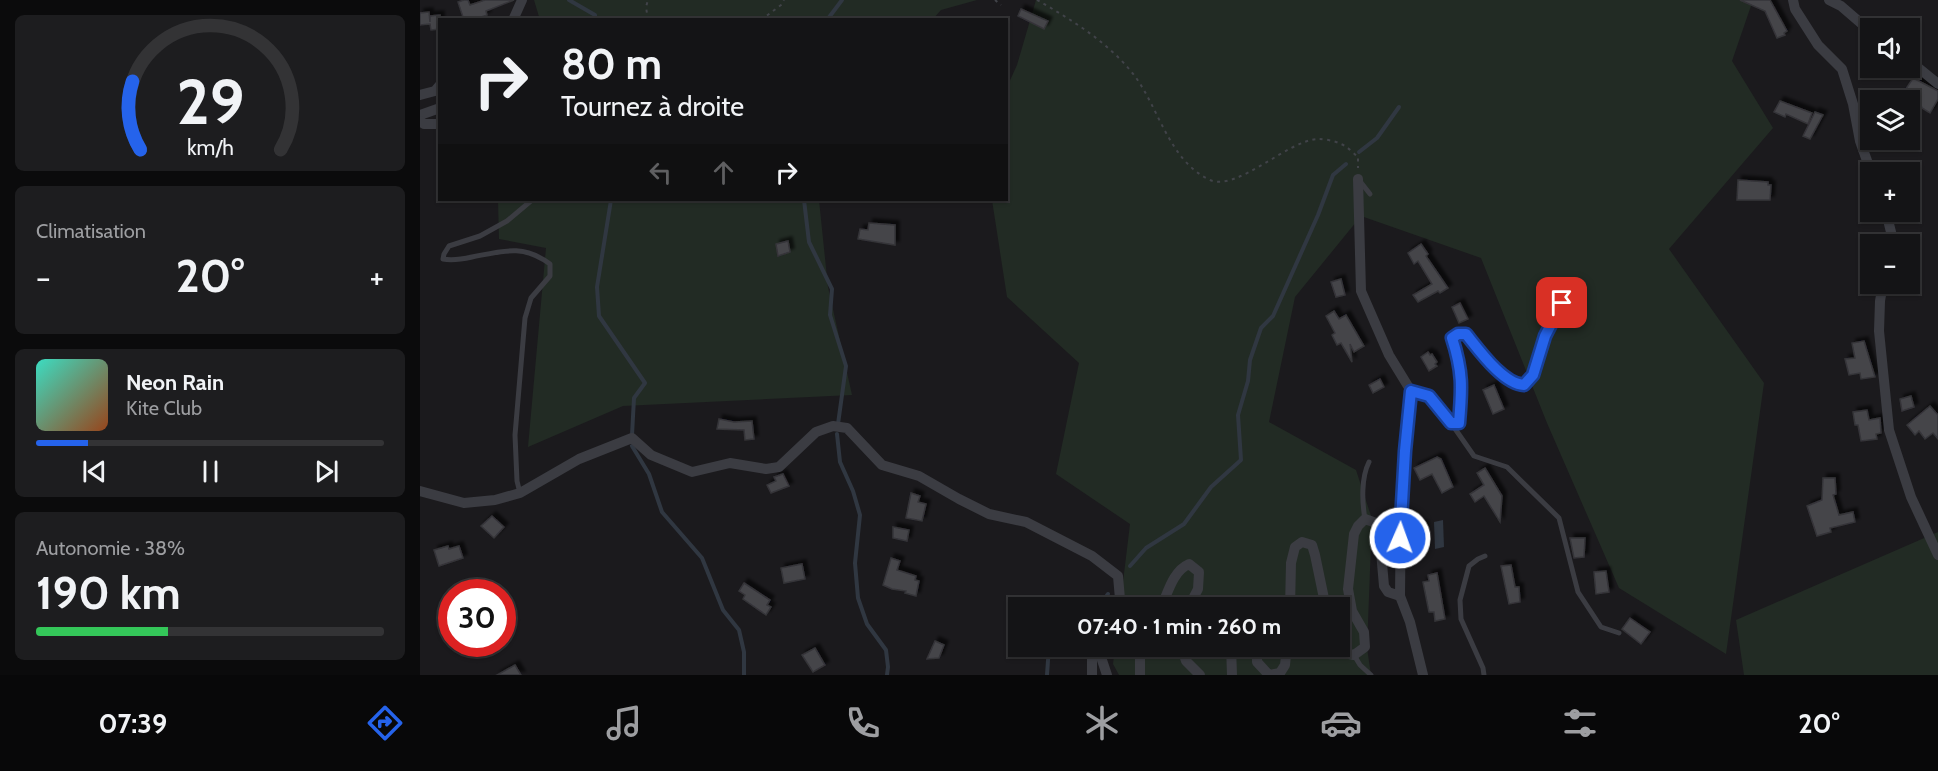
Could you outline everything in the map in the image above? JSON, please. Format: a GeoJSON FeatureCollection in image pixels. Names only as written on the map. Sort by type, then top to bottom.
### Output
{"type":"FeatureCollection","features":[{"type":"Feature","properties":{"kind":"street"},"geometry":{"type":"LineString","coordinates":[[514,18],[522,0]]}},
{"type":"Feature","properties":{"kind":"street"},"geometry":{"type":"LineString","coordinates":[[1793,0],[1795,9],[1818,45],[1842,69],[1867,162]]}},
{"type":"Feature","properties":{"kind":"street"},"geometry":{"type":"LineString","coordinates":[[1829,0],[1841,6],[1860,22]]}},
{"type":"Feature","properties":{"kind":"street"},"geometry":{"type":"LineString","coordinates":[[1920,69],[1938,84]]}},
{"type":"Feature","properties":{"kind":"street"},"geometry":{"type":"LineString","coordinates":[[420,95],[438,88]]}},
{"type":"Feature","properties":{"kind":"street"},"geometry":{"type":"LineString","coordinates":[[420,115],[438,109]]}},
{"type":"Feature","properties":{"kind":"street"},"geometry":{"type":"LineString","coordinates":[[420,121],[424,124],[438,124]]}},
{"type":"Feature","properties":{"kind":"street"},"geometry":{"type":"LineString","coordinates":[[1358,179],[1361,291],[1389,355],[1411,391],[1401,500],[1400,596],[1410,622],[1424,675]]}},
{"type":"Feature","properties":{"kind":"street"},"geometry":{"type":"LineString","coordinates":[[1881,294],[1879,331],[1889,430],[1911,497],[1938,555]]}},
{"type":"Feature","properties":{"kind":"street"},"geometry":{"type":"LineString","coordinates":[[1411,391],[1429,396],[1451,423]]}},
{"type":"Feature","properties":{"kind":"street"},"geometry":{"type":"LineString","coordinates":[[420,491],[464,503],[495,500],[520,493],[579,459],[627,438],[637,441],[651,454],[692,472],[730,463],[766,469],[779,466],[816,432],[833,426],[847,428],[882,465],[919,476],[989,514],[1026,522],[1092,556],[1118,576],[1120,597]]}},
{"type":"Feature","properties":{"kind":"street"},"geometry":{"type":"LineString","coordinates":[[1350,654],[1354,655],[1365,647],[1364,632],[1352,611],[1348,589],[1354,534],[1365,519],[1376,523],[1379,529],[1384,586],[1388,592],[1400,596]]}},
{"type":"Feature","properties":{"kind":"street"},"geometry":{"type":"LineString","coordinates":[[1290,597],[1291,562],[1294,547],[1302,542],[1312,545],[1324,597]]}},
{"type":"Feature","properties":{"kind":"street"},"geometry":{"type":"LineString","coordinates":[[1166,597],[1176,574],[1181,567],[1189,564],[1199,572],[1198,589],[1194,597]]}},
{"type":"Feature","properties":{"kind":"street"},"geometry":{"type":"LineString","coordinates":[[1092,657],[1092,675]]}},
{"type":"Feature","properties":{"kind":"street"},"geometry":{"type":"LineString","coordinates":[[1101,657],[1107,675]]}},
{"type":"Feature","properties":{"kind":"street"},"geometry":{"type":"LineString","coordinates":[[1140,657],[1140,675]]}},
{"type":"Feature","properties":{"kind":"street"},"geometry":{"type":"LineString","coordinates":[[1185,657],[1200,675]]}},
{"type":"Feature","properties":{"kind":"street"},"geometry":{"type":"LineString","coordinates":[[1231,657],[1232,675]]}},
{"type":"Feature","properties":{"kind":"street"},"geometry":{"type":"LineString","coordinates":[[1257,657],[1257,662],[1269,675],[1280,673],[1285,665],[1286,657]]}},
{"type":"Feature","properties":{"kind":"lane"},"geometry":{"type":"LineString","coordinates":[[1358,179],[1370,194]]}},
{"type":"Feature","properties":{"kind":"lane"},"geometry":{"type":"LineString","coordinates":[[520,493],[517,481],[515,435],[525,318],[531,298],[550,276],[550,264],[536,254],[518,250],[458,260],[443,260],[449,246],[480,236],[507,221],[531,201]]}},
{"type":"Feature","properties":{"kind":"lane"},"geometry":{"type":"LineString","coordinates":[[1451,423],[1459,423],[1462,391],[1461,365],[1452,338],[1458,334],[1466,334],[1500,372],[1513,383],[1524,385],[1533,375],[1545,336],[1562,303]]}},
{"type":"Feature","properties":{"kind":"lane"},"geometry":{"type":"LineString","coordinates":[[1451,423],[1474,456],[1507,467],[1559,518],[1578,592],[1601,627],[1619,633]]}},
{"type":"Feature","properties":{"kind":"lane"},"geometry":{"type":"LineString","coordinates":[[1365,519],[1363,506],[1365,470],[1370,462]]}},
{"type":"Feature","properties":{"kind":"lane"},"geometry":{"type":"LineString","coordinates":[[1484,675],[1461,619],[1460,600],[1469,566],[1485,556]]}},
{"type":"Feature","properties":{"kind":"lane"},"geometry":{"type":"LineString","coordinates":[[1354,655],[1360,665],[1371,675]]}},
{"type":"Feature","properties":{"kind":"path"},"geometry":{"type":"LineString","coordinates":[[648,0],[646,7],[648,18]]}},
{"type":"Feature","properties":{"kind":"path"},"geometry":{"type":"LineString","coordinates":[[764,18],[784,0]]}},
{"type":"Feature","properties":{"kind":"path"},"geometry":{"type":"LineString","coordinates":[[995,0],[1001,5]]}},
{"type":"Feature","properties":{"kind":"path"},"geometry":{"type":"LineString","coordinates":[[1037,0],[1102,42],[1134,75],[1187,165],[1212,181],[1230,180],[1285,151],[1317,139],[1343,144],[1358,158],[1358,179]]}},
{"type":"Feature","properties":{"kind":"shaded area"},"geometry":{"type":"Polygon","coordinates":[[[534,0],[977,0],[941,10],[934,18],[539,18],[534,0]]]}},
{"type":"Feature","properties":{"kind":"shaded area"},"geometry":{"type":"Polygon","coordinates":[[[1036,0],[1753,0],[1732,61],[1773,128],[1669,249],[1764,383],[1726,654],[1619,588],[1547,423],[1481,258],[1361,216],[1295,297],[1269,422],[1356,470],[1372,519],[1367,648],[1371,675],[1119,675],[1113,664],[1114,657],[1350,657],[1350,597],[1121,597],[1130,524],[1056,474],[1079,363],[1007,297],[992,201],[1008,201],[1008,85],[1017,65],[1036,0]]]}},
{"type":"Feature","properties":{"kind":"shaded area"},"geometry":{"type":"Polygon","coordinates":[[[498,201],[819,201],[828,287],[852,395],[623,406],[528,447],[546,248],[499,239],[498,201]]]}},
{"type":"Feature","properties":{"kind":"shaded area"},"geometry":{"type":"Polygon","coordinates":[[[1443,520],[1444,547],[1435,549],[1434,522],[1443,520]]]}},
{"type":"Feature","properties":{"kind":"shaded area"},"geometry":{"type":"Polygon","coordinates":[[[1938,532],[1938,675],[1744,675],[1736,620],[1938,532]]]}},
{"type":"Feature","properties":{"kind":"building"},"geometry":{"type":"Polygon","coordinates":[[[468,0],[470,5],[485,0],[514,0],[486,11],[487,15],[479,18],[463,18],[458,2],[468,0]]]}},
{"type":"Feature","properties":{"kind":"building"},"geometry":{"type":"Polygon","coordinates":[[[1740,0],[1770,0],[1787,31],[1785,35],[1777,38],[1765,11],[1740,0]]]}},
{"type":"Feature","properties":{"kind":"building"},"geometry":{"type":"Polygon","coordinates":[[[1021,9],[1048,21],[1044,29],[1018,16],[1021,9]]]}},
{"type":"Feature","properties":{"kind":"building"},"geometry":{"type":"Polygon","coordinates":[[[429,12],[430,22],[430,16],[440,15],[438,29],[431,30],[430,24],[420,25],[420,13],[429,12]]]}},
{"type":"Feature","properties":{"kind":"building"},"geometry":{"type":"Polygon","coordinates":[[[1913,78],[1938,91],[1938,99],[1930,113],[1922,108],[1920,90],[1905,90],[1913,78]]]}},
{"type":"Feature","properties":{"kind":"building"},"geometry":{"type":"Polygon","coordinates":[[[1780,101],[1812,113],[1808,124],[1786,114],[1785,117],[1774,112],[1780,101]]]}},
{"type":"Feature","properties":{"kind":"building"},"geometry":{"type":"Polygon","coordinates":[[[1815,112],[1823,115],[1810,139],[1803,136],[1815,112]]]}},
{"type":"Feature","properties":{"kind":"building"},"geometry":{"type":"Polygon","coordinates":[[[1738,180],[1768,182],[1768,185],[1771,185],[1770,200],[1737,200],[1738,180]]]}},
{"type":"Feature","properties":{"kind":"building"},"geometry":{"type":"Polygon","coordinates":[[[869,223],[895,225],[895,245],[858,239],[860,229],[868,230],[869,223]]]}},
{"type":"Feature","properties":{"kind":"building"},"geometry":{"type":"Polygon","coordinates":[[[788,241],[790,252],[778,256],[776,244],[788,241]]]}},
{"type":"Feature","properties":{"kind":"building"},"geometry":{"type":"Polygon","coordinates":[[[1421,244],[1428,254],[1426,256],[1448,288],[1418,302],[1413,295],[1432,284],[1418,261],[1414,264],[1408,253],[1421,244]]]}},
{"type":"Feature","properties":{"kind":"building"},"geometry":{"type":"Polygon","coordinates":[[[1341,279],[1345,295],[1336,297],[1331,282],[1341,279]]]}},
{"type":"Feature","properties":{"kind":"building"},"geometry":{"type":"Polygon","coordinates":[[[1460,303],[1468,319],[1459,323],[1452,307],[1460,303]]]}},
{"type":"Feature","properties":{"kind":"building"},"geometry":{"type":"Polygon","coordinates":[[[1334,311],[1339,319],[1346,315],[1364,346],[1354,352],[1350,344],[1352,362],[1341,343],[1337,345],[1332,335],[1335,333],[1326,316],[1334,311]]]}},
{"type":"Feature","properties":{"kind":"building"},"geometry":{"type":"Polygon","coordinates":[[[1864,341],[1875,377],[1861,379],[1860,373],[1849,375],[1845,359],[1855,358],[1852,343],[1864,341]]]}},
{"type":"Feature","properties":{"kind":"building"},"geometry":{"type":"Polygon","coordinates":[[[1428,352],[1437,362],[1435,364],[1437,366],[1429,371],[1421,357],[1428,352]]]}},
{"type":"Feature","properties":{"kind":"building"},"geometry":{"type":"Polygon","coordinates":[[[1380,379],[1384,387],[1373,393],[1369,385],[1380,379]]]}},
{"type":"Feature","properties":{"kind":"building"},"geometry":{"type":"Polygon","coordinates":[[[1494,385],[1504,409],[1493,414],[1483,390],[1494,385]]]}},
{"type":"Feature","properties":{"kind":"building"},"geometry":{"type":"Polygon","coordinates":[[[1911,396],[1914,407],[1902,411],[1900,399],[1911,396]]]}},
{"type":"Feature","properties":{"kind":"building"},"geometry":{"type":"Polygon","coordinates":[[[1930,406],[1938,415],[1938,439],[1933,433],[1925,439],[1919,431],[1915,435],[1907,425],[1930,406]]]}},
{"type":"Feature","properties":{"kind":"building"},"geometry":{"type":"Polygon","coordinates":[[[1867,410],[1869,420],[1880,418],[1881,433],[1876,434],[1877,439],[1861,441],[1853,412],[1867,410]]]}},
{"type":"Feature","properties":{"kind":"building"},"geometry":{"type":"Polygon","coordinates":[[[719,419],[734,422],[752,421],[754,439],[745,440],[744,430],[717,429],[719,419]]]}},
{"type":"Feature","properties":{"kind":"building"},"geometry":{"type":"Polygon","coordinates":[[[1437,457],[1441,459],[1453,487],[1442,493],[1432,474],[1420,480],[1414,468],[1437,457]]]}},
{"type":"Feature","properties":{"kind":"building"},"geometry":{"type":"Polygon","coordinates":[[[1485,468],[1502,496],[1500,522],[1484,496],[1475,502],[1470,494],[1484,485],[1477,473],[1485,468]]]}},
{"type":"Feature","properties":{"kind":"building"},"geometry":{"type":"Polygon","coordinates":[[[783,474],[789,486],[771,493],[767,485],[776,481],[774,477],[783,474]]]}},
{"type":"Feature","properties":{"kind":"building"},"geometry":{"type":"Polygon","coordinates":[[[1823,478],[1835,478],[1836,494],[1833,495],[1839,515],[1853,512],[1855,522],[1830,528],[1831,532],[1817,536],[1807,506],[1822,500],[1823,478]]]}},
{"type":"Feature","properties":{"kind":"building"},"geometry":{"type":"Polygon","coordinates":[[[911,493],[920,496],[918,502],[926,504],[922,521],[906,518],[911,493]]]}},
{"type":"Feature","properties":{"kind":"building"},"geometry":{"type":"Polygon","coordinates":[[[492,516],[504,527],[494,538],[481,526],[492,516]]]}},
{"type":"Feature","properties":{"kind":"building"},"geometry":{"type":"Polygon","coordinates":[[[1414,525],[1424,525],[1423,541],[1414,537],[1414,525]]]}},
{"type":"Feature","properties":{"kind":"building"},"geometry":{"type":"Polygon","coordinates":[[[893,527],[909,530],[907,541],[893,538],[893,527]]]}},
{"type":"Feature","properties":{"kind":"building"},"geometry":{"type":"Polygon","coordinates":[[[1570,538],[1585,538],[1584,557],[1574,558],[1570,538]]]}},
{"type":"Feature","properties":{"kind":"building"},"geometry":{"type":"Polygon","coordinates":[[[448,546],[449,549],[459,546],[463,558],[439,566],[434,550],[448,546]]]}},
{"type":"Feature","properties":{"kind":"building"},"geometry":{"type":"Polygon","coordinates":[[[891,558],[900,561],[897,570],[916,576],[915,580],[919,581],[916,596],[883,585],[891,558]]]}},
{"type":"Feature","properties":{"kind":"building"},"geometry":{"type":"Polygon","coordinates":[[[802,564],[805,579],[784,583],[781,568],[802,564]]]}},
{"type":"Feature","properties":{"kind":"building"},"geometry":{"type":"Polygon","coordinates":[[[1511,565],[1515,587],[1519,587],[1520,602],[1509,604],[1501,566],[1511,565]]]}},
{"type":"Feature","properties":{"kind":"building"},"geometry":{"type":"Polygon","coordinates":[[[1606,571],[1609,592],[1596,594],[1594,572],[1606,571]]]}},
{"type":"Feature","properties":{"kind":"building"},"geometry":{"type":"Polygon","coordinates":[[[1437,573],[1445,619],[1435,621],[1434,612],[1429,612],[1423,582],[1429,581],[1428,575],[1437,573]]]}},
{"type":"Feature","properties":{"kind":"building"},"geometry":{"type":"Polygon","coordinates":[[[744,583],[770,600],[767,605],[771,607],[766,615],[743,599],[745,595],[739,591],[744,583]]]}},
{"type":"Feature","properties":{"kind":"building"},"geometry":{"type":"Polygon","coordinates":[[[1630,618],[1650,632],[1641,644],[1622,629],[1630,618]]]}},
{"type":"Feature","properties":{"kind":"building"},"geometry":{"type":"Polygon","coordinates":[[[935,641],[944,645],[939,658],[927,659],[935,641]]]}},
{"type":"Feature","properties":{"kind":"building"},"geometry":{"type":"Polygon","coordinates":[[[815,648],[825,665],[813,672],[802,655],[815,648]]]}},
{"type":"Feature","properties":{"kind":"building"},"geometry":{"type":"Polygon","coordinates":[[[515,665],[521,675],[497,675],[515,665]]]}},
{"type":"Feature","properties":{"kind":"waterway"},"geometry":{"type":"LineString","coordinates":[[569,0],[595,15],[595,18]]}},
{"type":"Feature","properties":{"kind":"waterway"},"geometry":{"type":"LineString","coordinates":[[828,18],[842,0]]}},
{"type":"Feature","properties":{"kind":"waterway"},"geometry":{"type":"LineString","coordinates":[[1359,152],[1377,138],[1399,107]]}},
{"type":"Feature","properties":{"kind":"waterway"},"geometry":{"type":"LineString","coordinates":[[1130,566],[1146,548],[1184,524],[1211,487],[1241,460],[1238,415],[1248,381],[1250,360],[1261,328],[1273,316],[1318,215],[1333,175],[1346,164]]}},
{"type":"Feature","properties":{"kind":"waterway"},"geometry":{"type":"LineString","coordinates":[[611,201],[597,287],[599,316],[645,383],[634,398],[632,435]]}},
{"type":"Feature","properties":{"kind":"waterway"},"geometry":{"type":"LineString","coordinates":[[804,201],[809,242],[832,289],[830,315],[846,366],[838,424]]}},
{"type":"Feature","properties":{"kind":"waterway"},"geometry":{"type":"LineString","coordinates":[[837,434],[840,462],[853,491],[860,515],[855,563],[858,598],[867,624],[886,650],[887,675]]}},
{"type":"Feature","properties":{"kind":"waterway"},"geometry":{"type":"LineString","coordinates":[[632,446],[649,474],[662,512],[702,558],[723,610],[739,630],[744,652],[744,675]]}},
{"type":"Feature","properties":{"kind":"waterway"},"geometry":{"type":"LineString","coordinates":[[1047,675],[1048,657]]}},
{"type":"Feature","properties":{"kind":"route"},"geometry":{"type":"LineString","coordinates":[[1400,538],[1401,500],[1411,391],[1429,396],[1451,423],[1459,423],[1462,391],[1461,365],[1452,338],[1458,334],[1466,334],[1500,372],[1513,383],[1524,385],[1533,375],[1545,336],[1562,303]]}}]}
